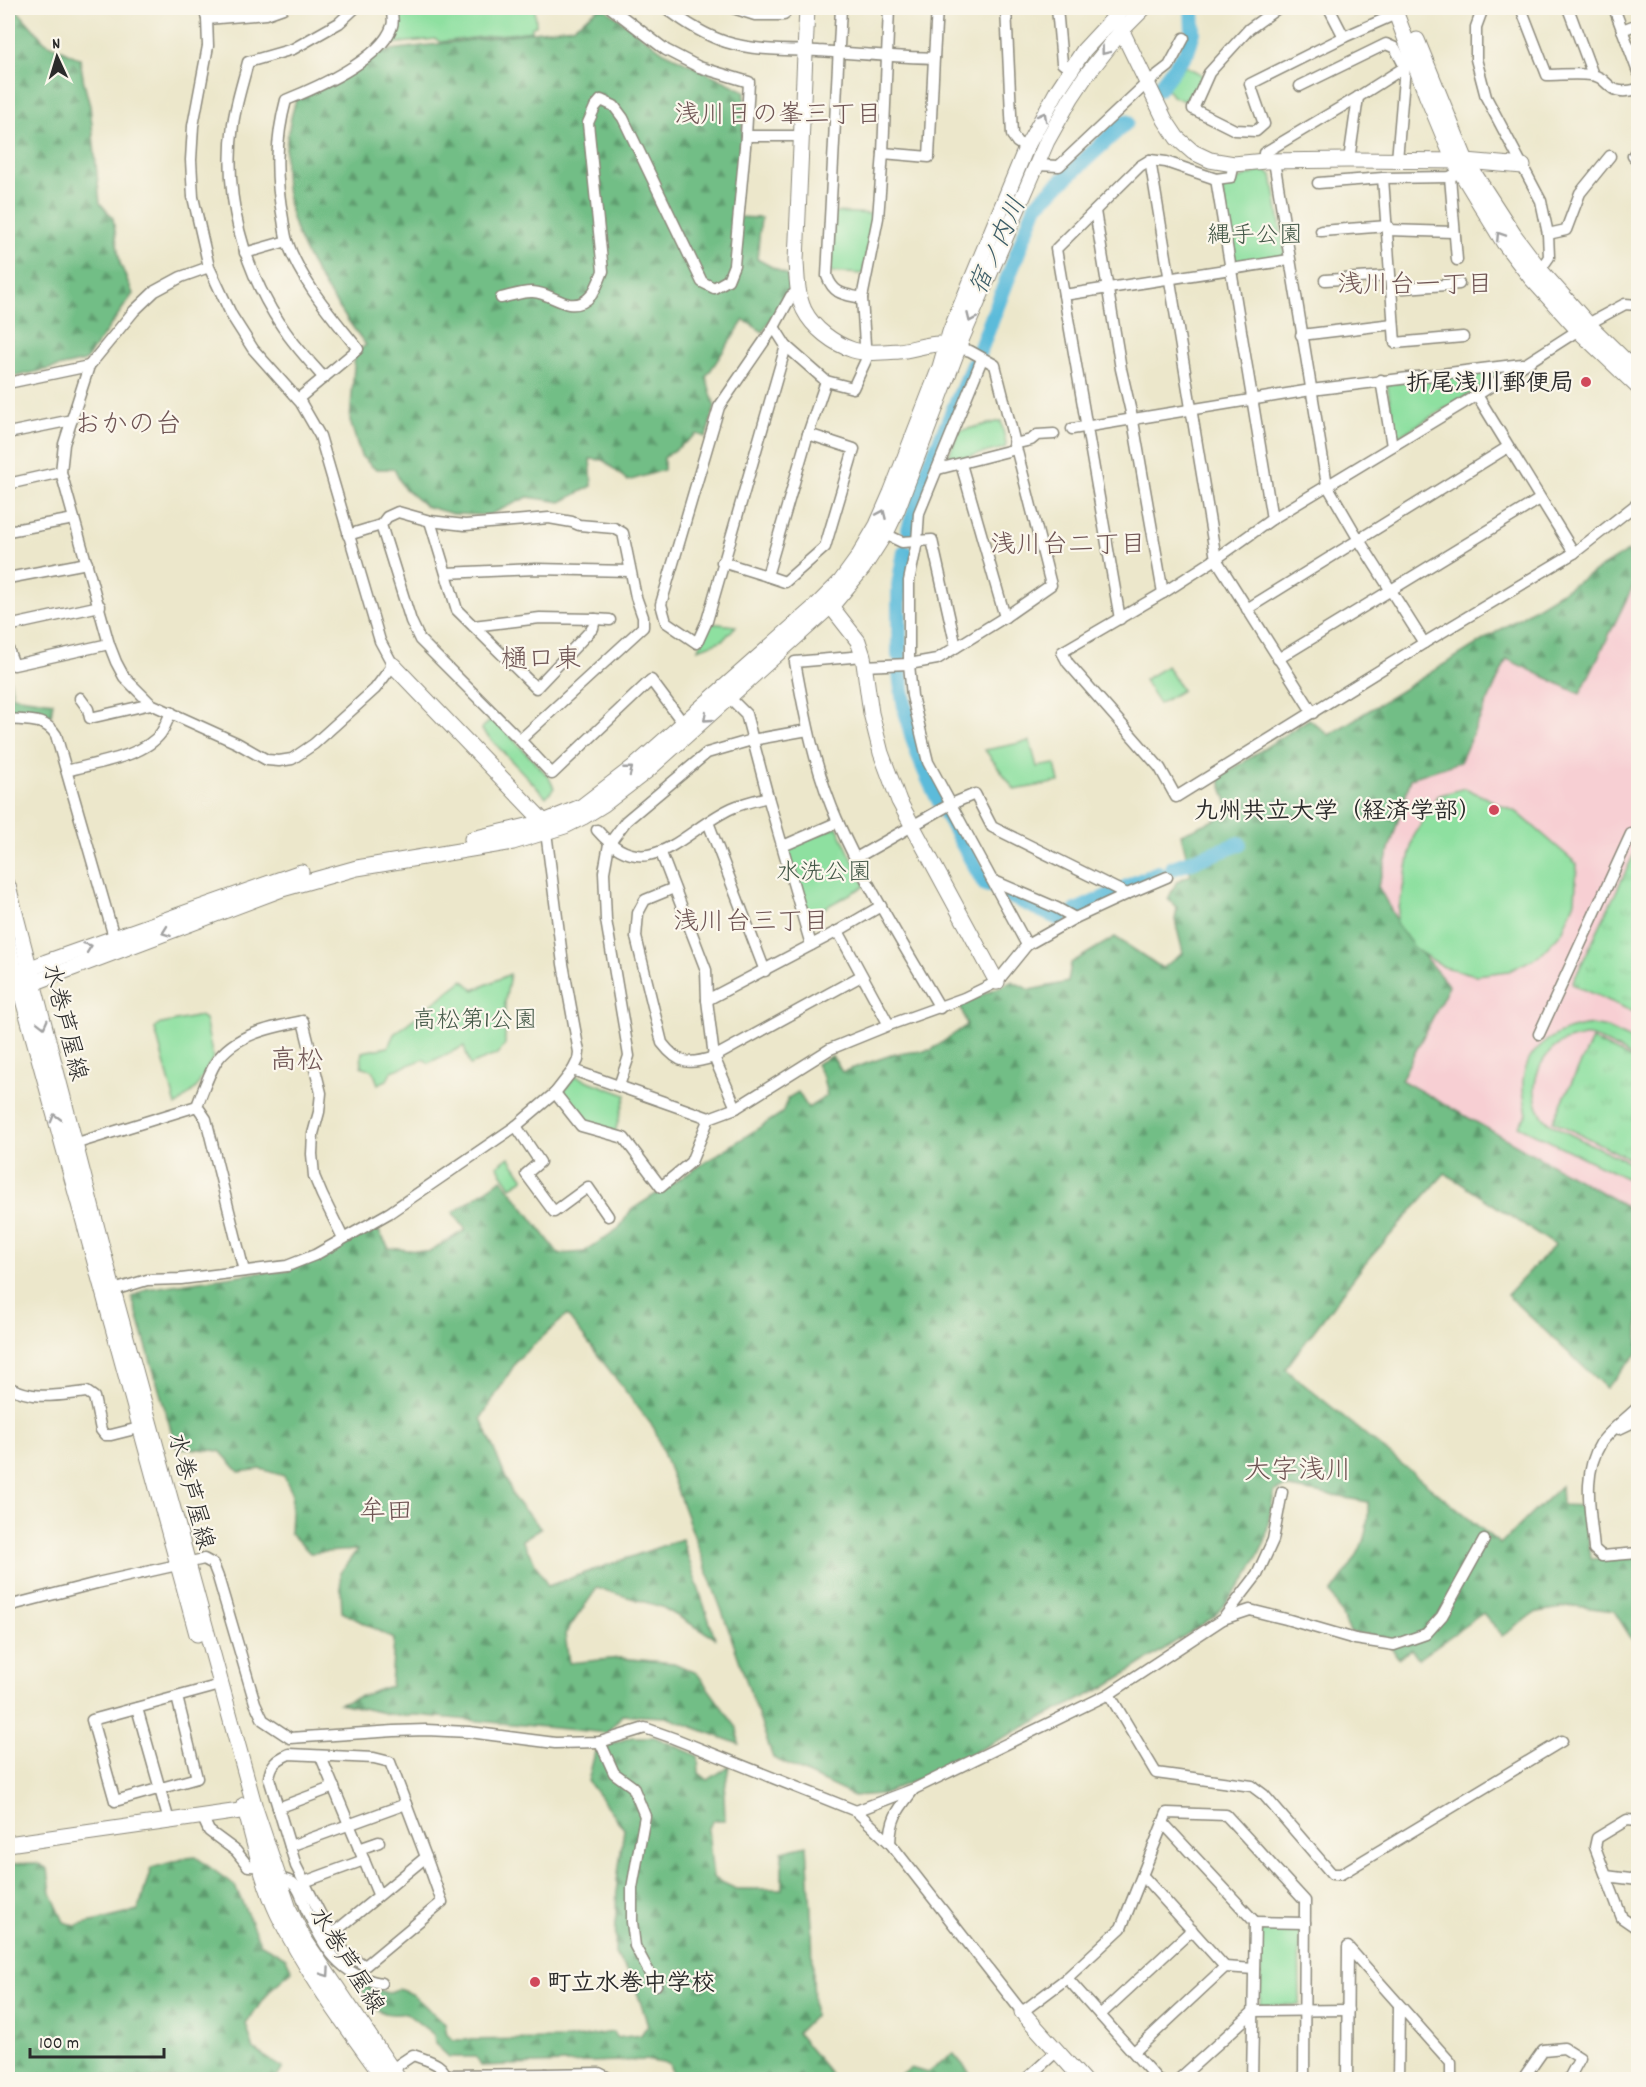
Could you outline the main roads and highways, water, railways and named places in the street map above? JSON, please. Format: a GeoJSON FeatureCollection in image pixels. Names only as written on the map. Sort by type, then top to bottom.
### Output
{"type":"FeatureCollection","features":[{"type":"Feature","properties":{"kind":"waterway","name":"宿ノ内川"},"geometry":{"type":"LineString","coordinates":[[1158,89],[1187,51],[1193,32],[1192,8]]}},
{"type":"Feature","properties":{"kind":"waterway","name":"宿ノ内川"},"geometry":{"type":"LineString","coordinates":[[980,350],[1036,205],[1126,122]]}},
{"type":"Feature","properties":{"kind":"waterway","name":"宿ノ内川"},"geometry":{"type":"LineString","coordinates":[[909,529],[929,467],[973,365]]}},
{"type":"Feature","properties":{"kind":"waterway","name":"宿ノ内川"},"geometry":{"type":"LineString","coordinates":[[899,655],[899,585],[905,552]]}},
{"type":"Feature","properties":{"kind":"waterway","name":"宿ノ内川"},"geometry":{"type":"LineString","coordinates":[[900,674],[905,708],[914,740],[925,771],[940,802]]}},
{"type":"Feature","properties":{"kind":"waterway","name":"宿ノ内川"},"geometry":{"type":"LineString","coordinates":[[947,815],[985,884],[988,885]]}},
{"type":"Feature","properties":{"kind":"waterway","name":"宿ノ内川"},"geometry":{"type":"LineString","coordinates":[[1173,868],[1239,844]]}},
{"type":"Feature","properties":{"kind":"waterway","name":"宿ノ内川"},"geometry":{"type":"LineString","coordinates":[[1127,887],[1158,873]]}},
{"type":"Feature","properties":{"kind":"waterway","name":"宿ノ内川"},"geometry":{"type":"LineString","coordinates":[[1006,894],[1061,919]]}},
{"type":"Feature","properties":{"kind":"waterway","name":"宿ノ内川"},"geometry":{"type":"LineString","coordinates":[[1076,911],[1113,894]]}},
{"type":"Feature","properties":{"kind":"place","name":"折尾浅川郵便局"},"geometry":{"type":"Point","coordinates":[1586,382]}},
{"type":"Feature","properties":{"kind":"place","name":"九州共立大学（経済学部）"},"geometry":{"type":"Point","coordinates":[1494,810]}},
{"type":"Feature","properties":{"kind":"place","name":"町立水巻中学校"},"geometry":{"type":"Point","coordinates":[535,1982]}},
{"type":"Feature","properties":{"kind":"district","name":"浅川日の峯三丁目"},"geometry":{"type":"Point","coordinates":[778,113]}},
{"type":"Feature","properties":{"kind":"district","name":"浅川台一丁目"},"geometry":{"type":"Point","coordinates":[1415,283]}},
{"type":"Feature","properties":{"kind":"district","name":"おかの台"},"geometry":{"type":"Point","coordinates":[128,423]}},
{"type":"Feature","properties":{"kind":"district","name":"浅川台二丁目"},"geometry":{"type":"Point","coordinates":[1068,543]}},
{"type":"Feature","properties":{"kind":"district","name":"樋口東"},"geometry":{"type":"Point","coordinates":[541,658]}},
{"type":"Feature","properties":{"kind":"district","name":"浅川台三丁目"},"geometry":{"type":"Point","coordinates":[751,920]}},
{"type":"Feature","properties":{"kind":"district","name":"高松"},"geometry":{"type":"Point","coordinates":[297,1059]}},
{"type":"Feature","properties":{"kind":"district","name":"大字浅川"},"geometry":{"type":"Point","coordinates":[1298,1469]}},
{"type":"Feature","properties":{"kind":"district","name":"牟田"},"geometry":{"type":"Point","coordinates":[386,1510]}},
{"type":"Feature","properties":{"kind":"park label","name":"縄手公園"},"geometry":{"type":"Point","coordinates":[1255,234]}},
{"type":"Feature","properties":{"kind":"park label","name":"水洗公園"},"geometry":{"type":"Point","coordinates":[824,871]}},
{"type":"Feature","properties":{"kind":"park label","name":"高松第1公園"},"geometry":{"type":"Point","coordinates":[475,1019]}}]}
